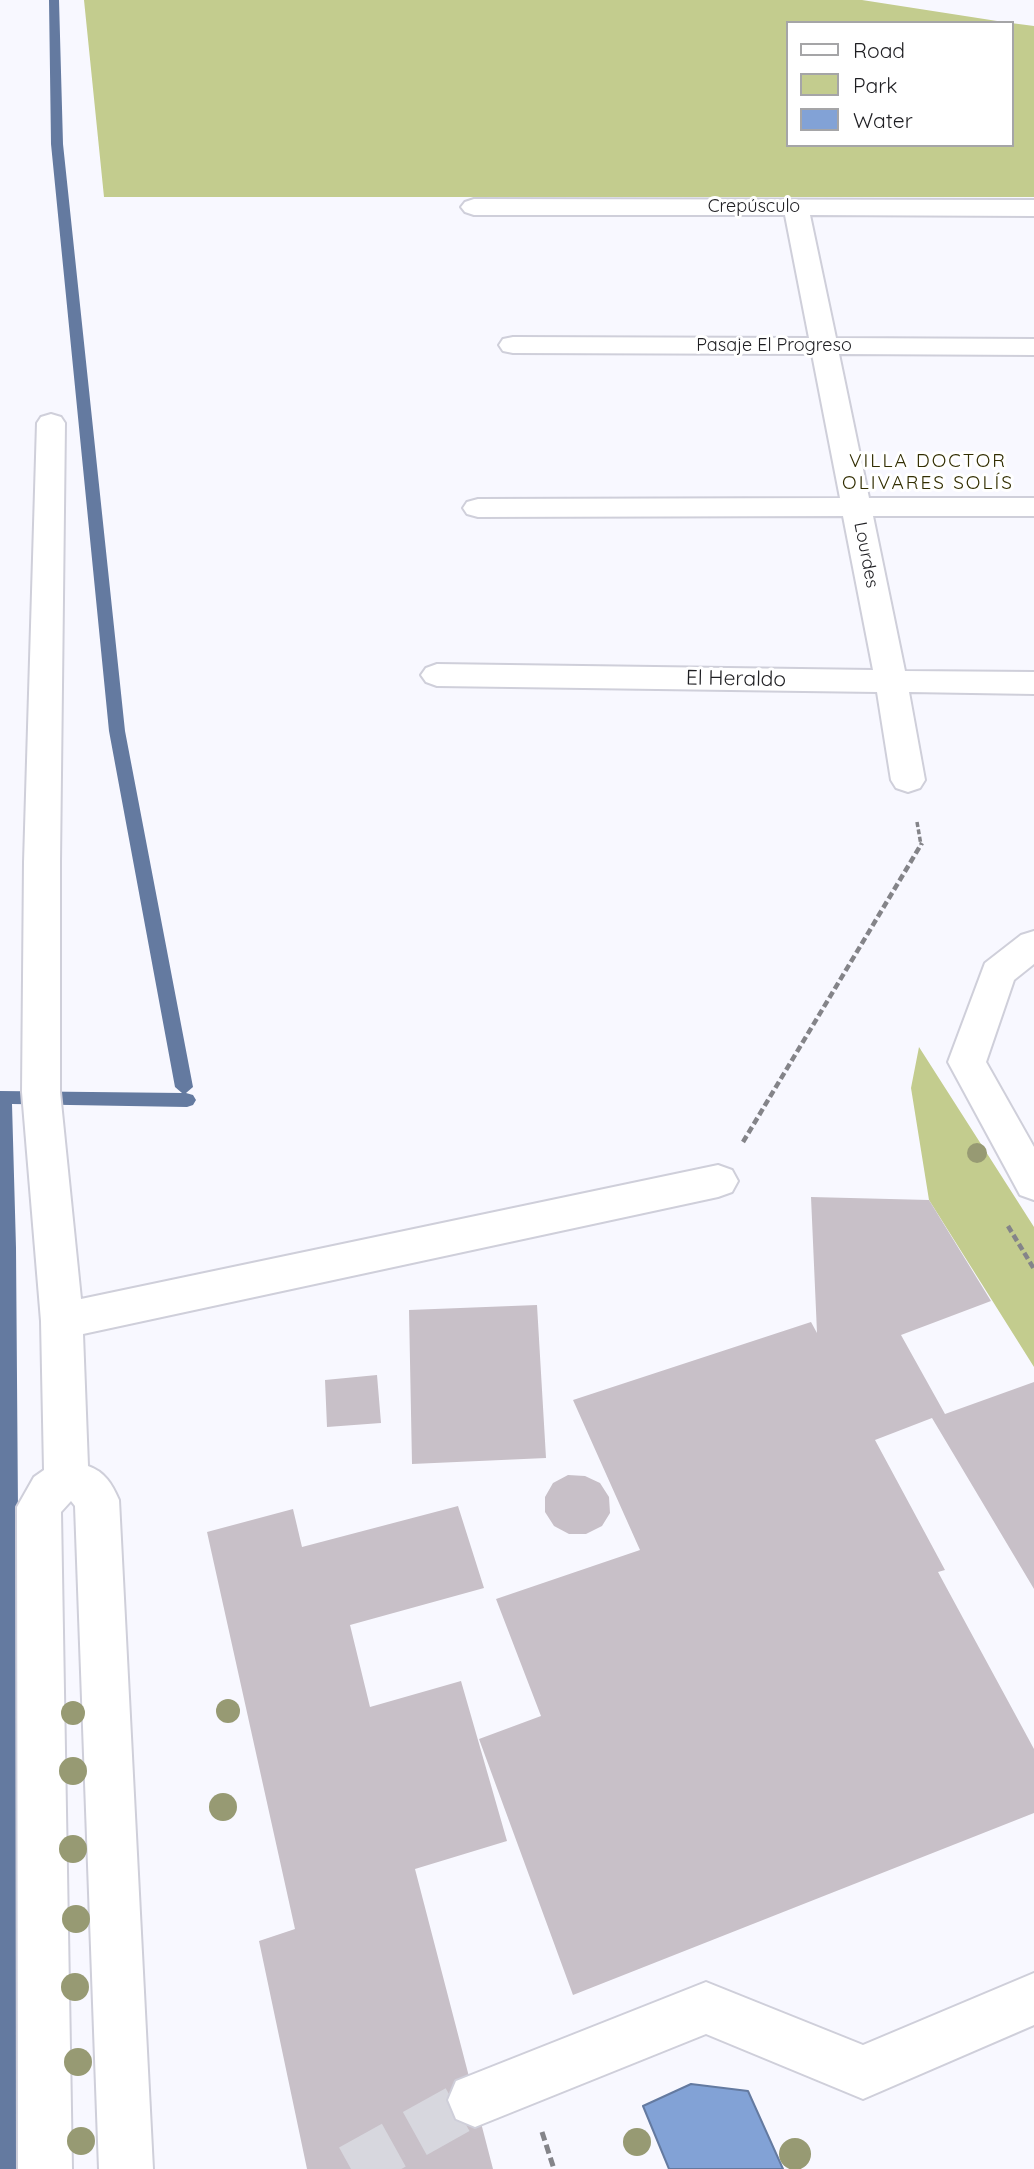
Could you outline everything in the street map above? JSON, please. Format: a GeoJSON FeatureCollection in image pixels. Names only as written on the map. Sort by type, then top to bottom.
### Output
{"type":"FeatureCollection","features":[{"type":"Feature","properties":{"kind":"street","name":"Crepúsculo"},"geometry":{"type":"LineString","coordinates":[[474,207],[1034,208]]}},
{"type":"Feature","properties":{"kind":"street","name":"Lourdes"},"geometry":{"type":"LineString","coordinates":[[796,207],[891,681],[908,780]]}},
{"type":"Feature","properties":{"kind":"street","name":"Pasaje El Progreso"},"geometry":{"type":"LineString","coordinates":[[513,345],[1034,347]]}},
{"type":"Feature","properties":{"kind":"street"},"geometry":{"type":"LineString","coordinates":[[51,423],[42,849],[42,1097],[62,1321],[66,1479]]}},
{"type":"Feature","properties":{"kind":"street"},"geometry":{"type":"LineString","coordinates":[[478,508],[1034,507]]}},
{"type":"Feature","properties":{"kind":"street","name":"El Heraldo"},"geometry":{"type":"LineString","coordinates":[[438,675],[1034,683]]}},
{"type":"Feature","properties":{"kind":"street"},"geometry":{"type":"LineString","coordinates":[[1034,944],[998,973],[967,1062],[1034,1184]]}},
{"type":"Feature","properties":{"kind":"street"},"geometry":{"type":"LineString","coordinates":[[62,1321],[719,1181]]}},
{"type":"Feature","properties":{"kind":"street"},"geometry":{"type":"LineString","coordinates":[[45,2169],[39,1507],[50,1491],[66,1479]]}},
{"type":"Feature","properties":{"kind":"street"},"geometry":{"type":"LineString","coordinates":[[66,1479],[85,1485],[97,1500],[126,2169]]}},
{"type":"Feature","properties":{"kind":"street"},"geometry":{"type":"LineString","coordinates":[[475,2100],[706,2008],[863,2072],[1034,1999]]}},
{"type":"Feature","properties":{"kind":"path"},"geometry":{"type":"LineString","coordinates":[[719,1181],[806,1042],[831,993],[922,844],[908,780]]}},
{"type":"Feature","properties":{"kind":"green space"},"geometry":{"type":"Polygon","coordinates":[[[84,0],[862,0],[997,21],[786,21],[786,147],[1013,147],[1013,23],[1034,26],[1034,197],[104,197],[84,0]]]}},
{"type":"Feature","properties":{"kind":"green space"},"geometry":{"type":"Polygon","coordinates":[[[919,1047],[1034,1227],[1034,1367],[929,1200],[911,1088],[919,1047]]]}},
{"type":"Feature","properties":{"kind":"water"},"geometry":{"type":"Polygon","coordinates":[[[691,2084],[748,2091],[783,2169],[669,2169],[643,2106],[691,2084]]]}},
{"type":"Feature","properties":{"kind":"building"},"geometry":{"type":"Polygon","coordinates":[[[811,1197],[929,1200],[991,1301],[901,1335],[945,1414],[1034,1382],[1034,1589],[932,1418],[875,1440],[945,1570],[938,1572],[1034,1749],[1034,1813],[573,1995],[479,1739],[541,1716],[496,1599],[640,1550],[573,1400],[811,1322],[817,1333],[811,1197]]]}},
{"type":"Feature","properties":{"kind":"building"},"geometry":{"type":"Polygon","coordinates":[[[537,1305],[546,1458],[412,1464],[409,1310],[537,1305]]]}},
{"type":"Feature","properties":{"kind":"building"},"geometry":{"type":"Polygon","coordinates":[[[377,1375],[381,1423],[327,1427],[325,1380],[377,1375]]]}},
{"type":"Feature","properties":{"kind":"building"},"geometry":{"type":"Polygon","coordinates":[[[568,1475],[585,1476],[600,1483],[609,1497],[610,1513],[602,1526],[586,1534],[569,1534],[554,1526],[545,1512],[545,1497],[553,1483],[568,1475]]]}},
{"type":"Feature","properties":{"kind":"building"},"geometry":{"type":"Polygon","coordinates":[[[458,1506],[484,1588],[350,1625],[370,1707],[461,1681],[507,1841],[415,1869],[493,2169],[307,2169],[259,1941],[295,1929],[207,1532],[293,1509],[302,1547],[458,1506]]]}},
{"type":"Feature","properties":{"kind":"waterway"},"geometry":{"type":"LineString","coordinates":[[54,0],[57,144],[117,731],[184,1087]]}},
{"type":"Feature","properties":{"kind":"waterway"},"geometry":{"type":"LineString","coordinates":[[11,2169],[7,1248],[3,1097],[187,1100]]}},
{"type":"Feature","properties":{"kind":"tunnel"},"geometry":{"type":"LineString","coordinates":[[351,2169],[475,2100]]}},
{"type":"Feature","properties":{"kind":"district","name":"VILLA DOCTOR OLIVARES SOLÍS"},"geometry":{"type":"Point","coordinates":[928,472]}}]}
